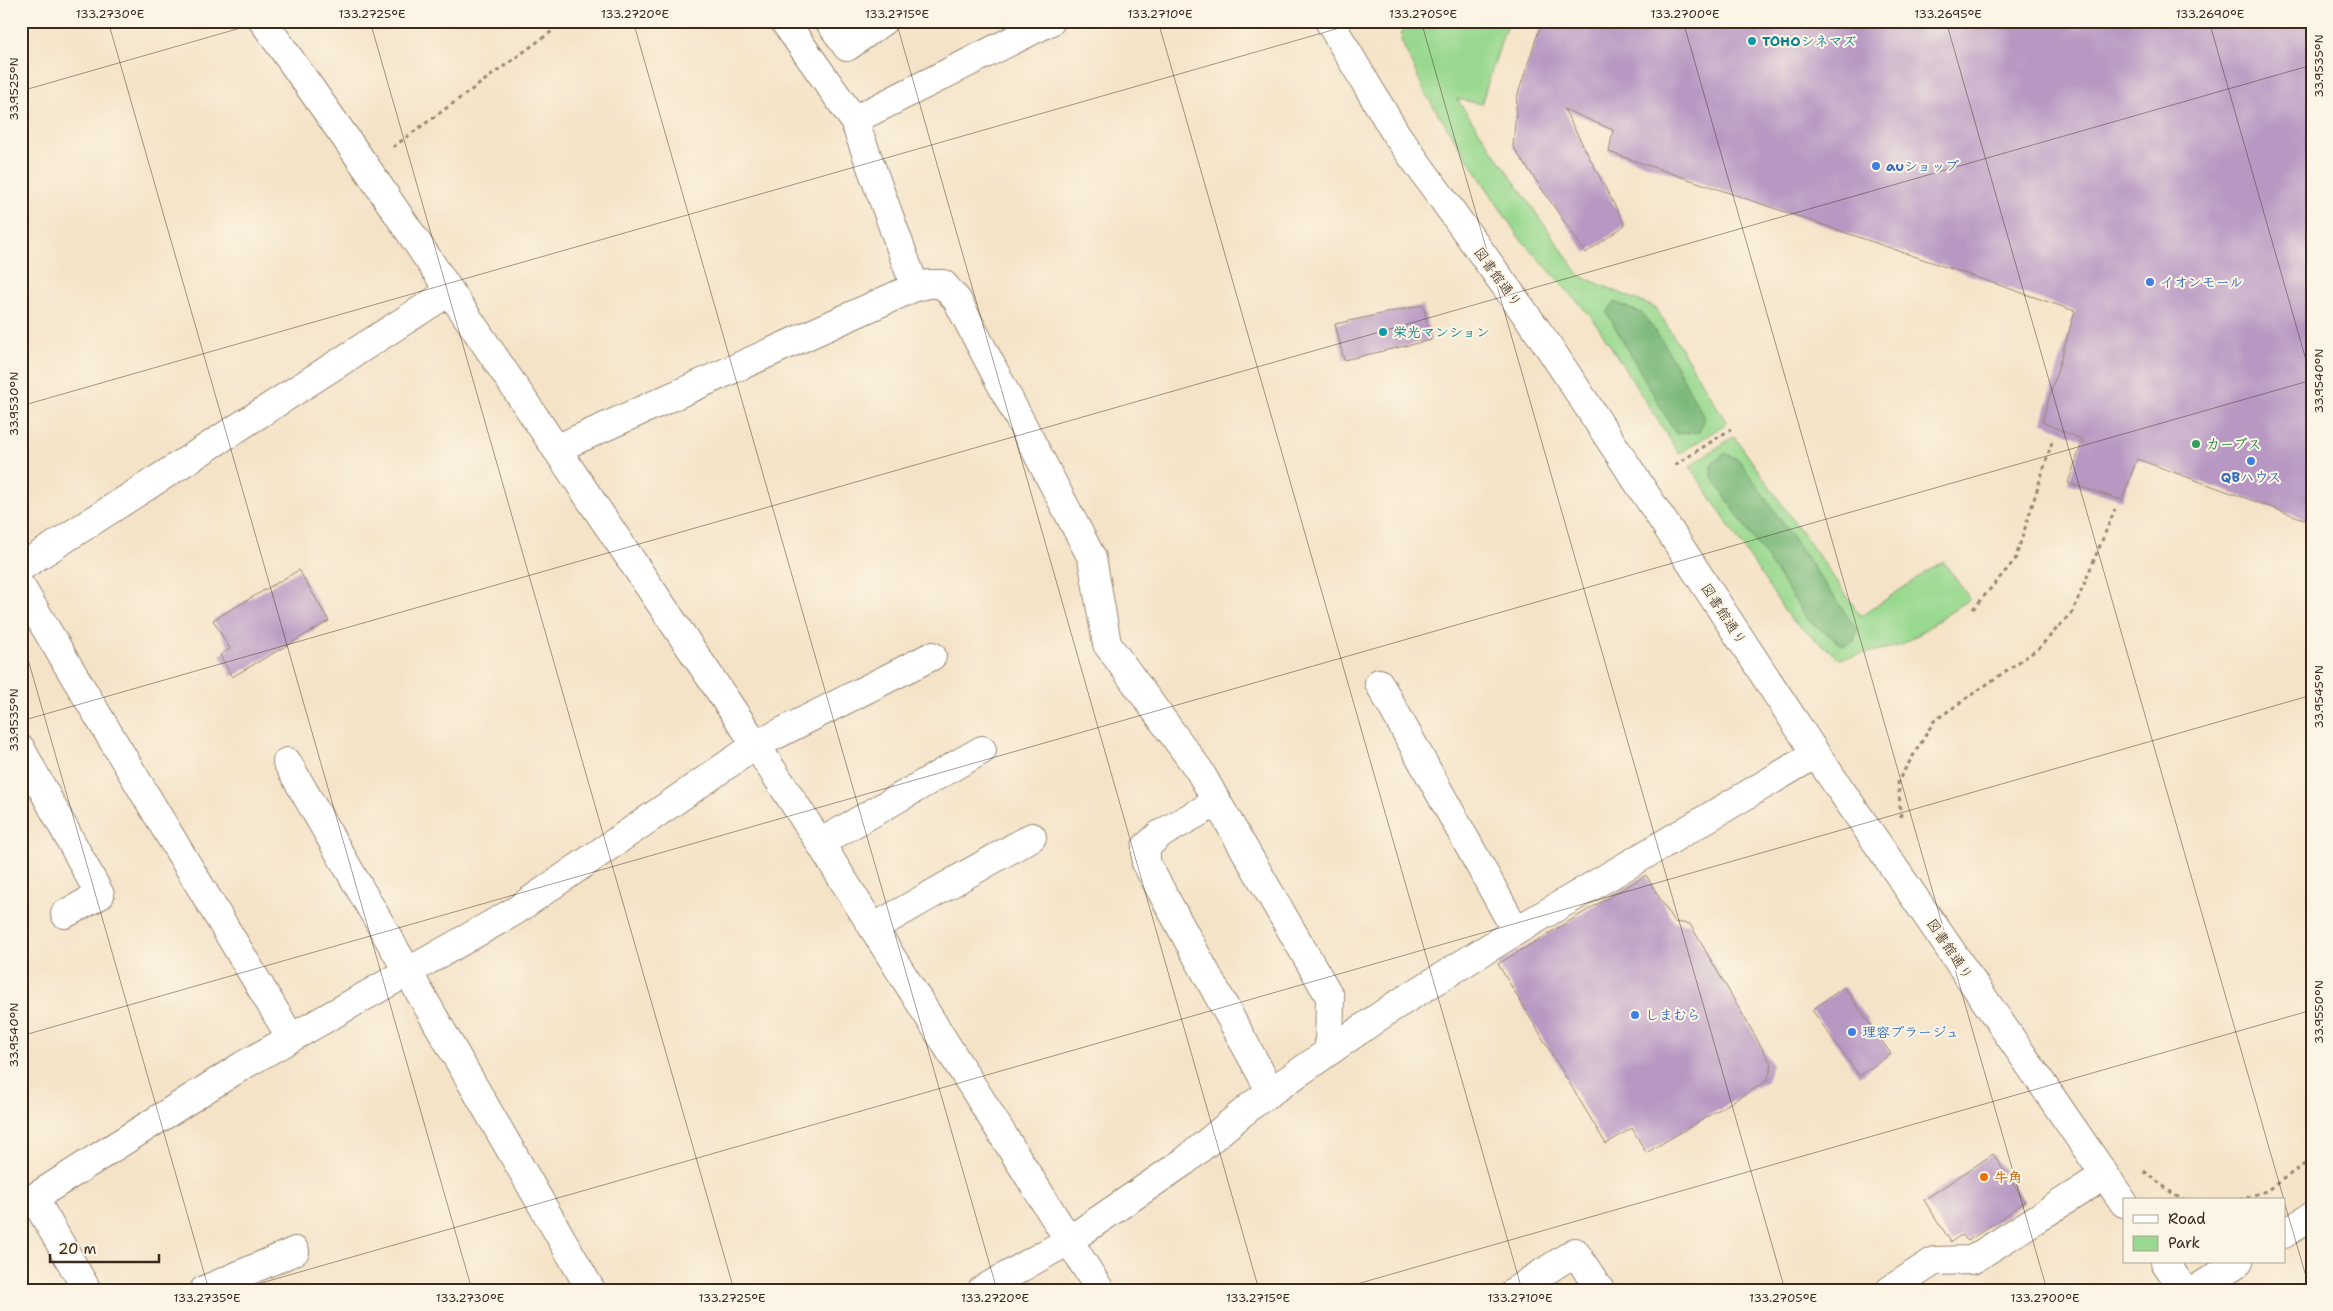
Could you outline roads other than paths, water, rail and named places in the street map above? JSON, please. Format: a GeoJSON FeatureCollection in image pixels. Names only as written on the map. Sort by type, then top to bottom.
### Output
{"type":"FeatureCollection","features":[{"type":"Feature","properties":{"kind":"street"},"geometry":{"type":"LineString","coordinates":[[263,21],[366,167],[756,745],[820,843],[1100,1290]]}},
{"type":"Feature","properties":{"kind":"street"},"geometry":{"type":"LineString","coordinates":[[784,21],[854,120],[915,287]]}},
{"type":"Feature","properties":{"kind":"street"},"geometry":{"type":"LineString","coordinates":[[829,21],[847,47],[883,21]]}},
{"type":"Feature","properties":{"kind":"street"},"geometry":{"type":"LineString","coordinates":[[854,120],[1051,21]]}},
{"type":"Feature","properties":{"kind":"street","name":"図書館通り"},"geometry":{"type":"LineString","coordinates":[[1329,21],[1396,134],[1547,344],[1816,754],[2123,1202]]}},
{"type":"Feature","properties":{"kind":"street"},"geometry":{"type":"LineString","coordinates":[[556,449],[915,287],[943,284],[957,300],[1092,558],[1107,644],[1199,770],[1330,997],[1329,1051]]}},
{"type":"Feature","properties":{"kind":"street"},"geometry":{"type":"LineString","coordinates":[[21,567],[449,292]]}},
{"type":"Feature","properties":{"kind":"street"},"geometry":{"type":"LineString","coordinates":[[21,588],[291,1038]]}},
{"type":"Feature","properties":{"kind":"street"},"geometry":{"type":"LineString","coordinates":[[87,1290],[27,1202],[242,1066],[515,911],[756,745],[932,656]]}},
{"type":"Feature","properties":{"kind":"street"},"geometry":{"type":"LineString","coordinates":[[1380,683],[1516,931]]}},
{"type":"Feature","properties":{"kind":"street"},"geometry":{"type":"LineString","coordinates":[[21,749],[100,895],[65,914]]}},
{"type":"Feature","properties":{"kind":"street"},"geometry":{"type":"LineString","coordinates":[[820,843],[982,750]]}},
{"type":"Feature","properties":{"kind":"street"},"geometry":{"type":"LineString","coordinates":[[982,1290],[1068,1240],[1185,1161],[1252,1105],[1393,1007],[1516,931],[1816,754]]}},
{"type":"Feature","properties":{"kind":"street"},"geometry":{"type":"LineString","coordinates":[[287,762],[591,1290]]}},
{"type":"Feature","properties":{"kind":"street"},"geometry":{"type":"LineString","coordinates":[[1217,802],[1159,835],[1146,847],[1146,862],[1272,1092]]}},
{"type":"Feature","properties":{"kind":"street"},"geometry":{"type":"LineString","coordinates":[[873,928],[1032,838]]}},
{"type":"Feature","properties":{"kind":"street"},"geometry":{"type":"LineString","coordinates":[[1890,1290],[1934,1261],[1972,1260],[2105,1175]]}},
{"type":"Feature","properties":{"kind":"street"},"geometry":{"type":"LineString","coordinates":[[2286,1233],[2312,1216]]}},
{"type":"Feature","properties":{"kind":"street"},"geometry":{"type":"LineString","coordinates":[[204,1290],[295,1251]]}},
{"type":"Feature","properties":{"kind":"street"},"geometry":{"type":"LineString","coordinates":[[1516,1290],[1575,1252],[1600,1290]]}},
{"type":"Feature","properties":{"kind":"street"},"geometry":{"type":"LineString","coordinates":[[2166,1264],[2184,1290]]}},
{"type":"Feature","properties":{"kind":"street"},"geometry":{"type":"LineString","coordinates":[[2195,1290],[2236,1264]]}},
{"type":"Feature","properties":{"kind":"place","name":"TOHOシネマズ"},"geometry":{"type":"Point","coordinates":[1752,41]}},
{"type":"Feature","properties":{"kind":"place","name":"auショップ"},"geometry":{"type":"Point","coordinates":[1876,166]}},
{"type":"Feature","properties":{"kind":"place","name":"イオンモール"},"geometry":{"type":"Point","coordinates":[2150,282]}},
{"type":"Feature","properties":{"kind":"place","name":"栄光マンション"},"geometry":{"type":"Point","coordinates":[1383,332]}},
{"type":"Feature","properties":{"kind":"place","name":"カーブス"},"geometry":{"type":"Point","coordinates":[2196,444]}},
{"type":"Feature","properties":{"kind":"place","name":"QBハウス"},"geometry":{"type":"Point","coordinates":[2251,461]}},
{"type":"Feature","properties":{"kind":"place","name":"しまむら"},"geometry":{"type":"Point","coordinates":[1635,1015]}},
{"type":"Feature","properties":{"kind":"place","name":"理容プラージュ"},"geometry":{"type":"Point","coordinates":[1852,1032]}},
{"type":"Feature","properties":{"kind":"place","name":"牛角"},"geometry":{"type":"Point","coordinates":[1984,1177]}}]}
